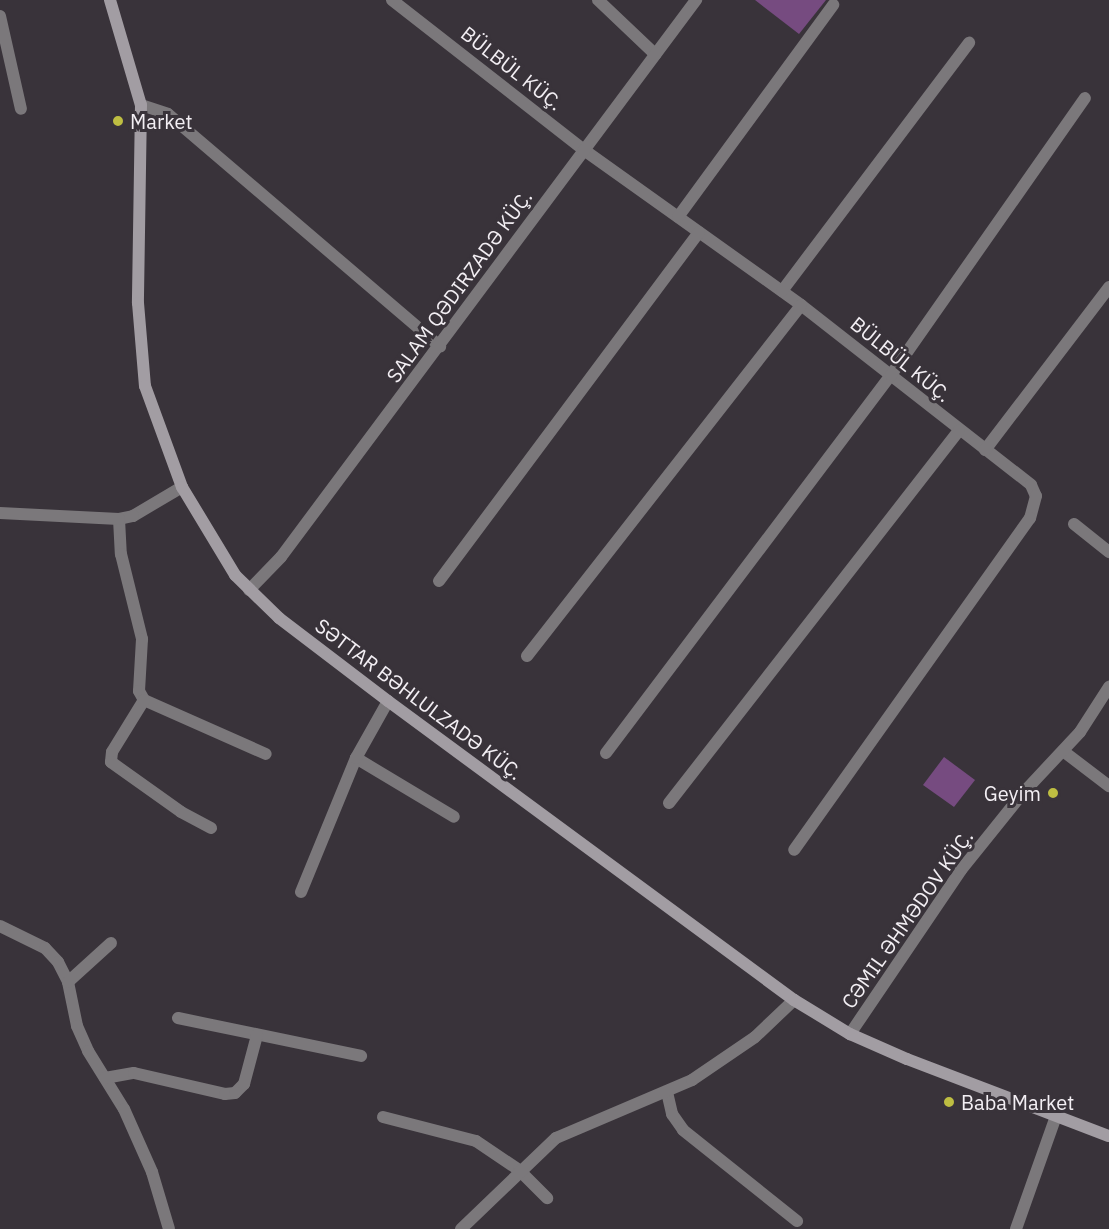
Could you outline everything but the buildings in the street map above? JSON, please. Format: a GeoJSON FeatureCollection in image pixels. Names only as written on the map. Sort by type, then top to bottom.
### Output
{"type":"FeatureCollection","features":[{"type":"Feature","properties":{"kind":"street","name":"SƏTTAR BƏHLULZADƏ KÜÇ."},"geometry":{"type":"LineString","coordinates":[[110,0],[141,105],[140,352],[158,428],[182,487],[208,535],[249,590],[279,618],[388,702],[794,1000],[850,1034],[1109,1136]]}},
{"type":"Feature","properties":{"kind":"street","name":"BÜLBÜL KÜÇ."},"geometry":{"type":"LineString","coordinates":[[392,0],[584,150],[801,305],[959,431],[1031,485],[1036,496],[1030,518],[794,850]]}},
{"type":"Feature","properties":{"kind":"street"},"geometry":{"type":"LineString","coordinates":[[598,0],[655,54]]}},
{"type":"Feature","properties":{"kind":"street","name":"SALAM QƏDIRZADƏ KÜÇ."},"geometry":{"type":"LineString","coordinates":[[249,590],[281,557],[696,0]]}},
{"type":"Feature","properties":{"kind":"street"},"geometry":{"type":"LineString","coordinates":[[678,217],[833,4]]}},
{"type":"Feature","properties":{"kind":"street"},"geometry":{"type":"LineString","coordinates":[[0,16],[21,109]]}},
{"type":"Feature","properties":{"kind":"street"},"geometry":{"type":"LineString","coordinates":[[782,291],[969,43]]}},
{"type":"Feature","properties":{"kind":"street"},"geometry":{"type":"LineString","coordinates":[[606,753],[891,375],[1085,99]]}},
{"type":"Feature","properties":{"kind":"street"},"geometry":{"type":"LineString","coordinates":[[141,105],[168,114],[440,346]]}},
{"type":"Feature","properties":{"kind":"street"},"geometry":{"type":"LineString","coordinates":[[439,581],[699,232]]}},
{"type":"Feature","properties":{"kind":"street"},"geometry":{"type":"LineString","coordinates":[[985,450],[1109,287]]}},
{"type":"Feature","properties":{"kind":"street"},"geometry":{"type":"LineString","coordinates":[[527,656],[801,305]]}},
{"type":"Feature","properties":{"kind":"street"},"geometry":{"type":"LineString","coordinates":[[669,803],[959,431]]}},
{"type":"Feature","properties":{"kind":"street"},"geometry":{"type":"LineString","coordinates":[[0,513],[119,519],[133,516],[182,487]]}},
{"type":"Feature","properties":{"kind":"street"},"geometry":{"type":"LineString","coordinates":[[119,519],[121,554],[142,639],[139,692],[144,700],[266,754]]}},
{"type":"Feature","properties":{"kind":"street"},"geometry":{"type":"LineString","coordinates":[[1074,524],[1109,552]]}},
{"type":"Feature","properties":{"kind":"street","name":"CƏMIL ƏHMƏDOV KÜÇ."},"geometry":{"type":"LineString","coordinates":[[850,1034],[961,870],[1063,751],[1109,687]]}},
{"type":"Feature","properties":{"kind":"street"},"geometry":{"type":"LineString","coordinates":[[144,700],[112,752],[111,762],[181,812],[211,828]]}},
{"type":"Feature","properties":{"kind":"street"},"geometry":{"type":"LineString","coordinates":[[301,892],[356,758],[388,702]]}},
{"type":"Feature","properties":{"kind":"street"},"geometry":{"type":"LineString","coordinates":[[1063,751],[1109,786]]}},
{"type":"Feature","properties":{"kind":"street"},"geometry":{"type":"LineString","coordinates":[[356,758],[454,817]]}},
{"type":"Feature","properties":{"kind":"street"},"geometry":{"type":"LineString","coordinates":[[0,926],[45,948],[68,982],[77,1026],[152,1172],[169,1229]]}},
{"type":"Feature","properties":{"kind":"street"},"geometry":{"type":"LineString","coordinates":[[68,982],[111,944]]}},
{"type":"Feature","properties":{"kind":"street"},"geometry":{"type":"LineString","coordinates":[[461,1229],[519,1170],[556,1138],[667,1092],[727,1058],[794,1000]]}},
{"type":"Feature","properties":{"kind":"street"},"geometry":{"type":"LineString","coordinates":[[178,1018],[361,1056]]}},
{"type":"Feature","properties":{"kind":"street"},"geometry":{"type":"LineString","coordinates":[[105,1078],[134,1072],[225,1094],[236,1093],[244,1084],[257,1035]]}},
{"type":"Feature","properties":{"kind":"street"},"geometry":{"type":"LineString","coordinates":[[667,1092],[672,1114],[683,1130],[797,1221]]}},
{"type":"Feature","properties":{"kind":"street"},"geometry":{"type":"LineString","coordinates":[[1016,1229],[1056,1116]]}},
{"type":"Feature","properties":{"kind":"street"},"geometry":{"type":"LineString","coordinates":[[383,1117],[476,1141],[519,1170],[547,1198]]}},
{"type":"Feature","properties":{"kind":"place","name":"Market"},"geometry":{"type":"Point","coordinates":[118,121]}},
{"type":"Feature","properties":{"kind":"place","name":"Geyim"},"geometry":{"type":"Point","coordinates":[1053,793]}},
{"type":"Feature","properties":{"kind":"place","name":"Baba Market"},"geometry":{"type":"Point","coordinates":[949,1102]}}]}
